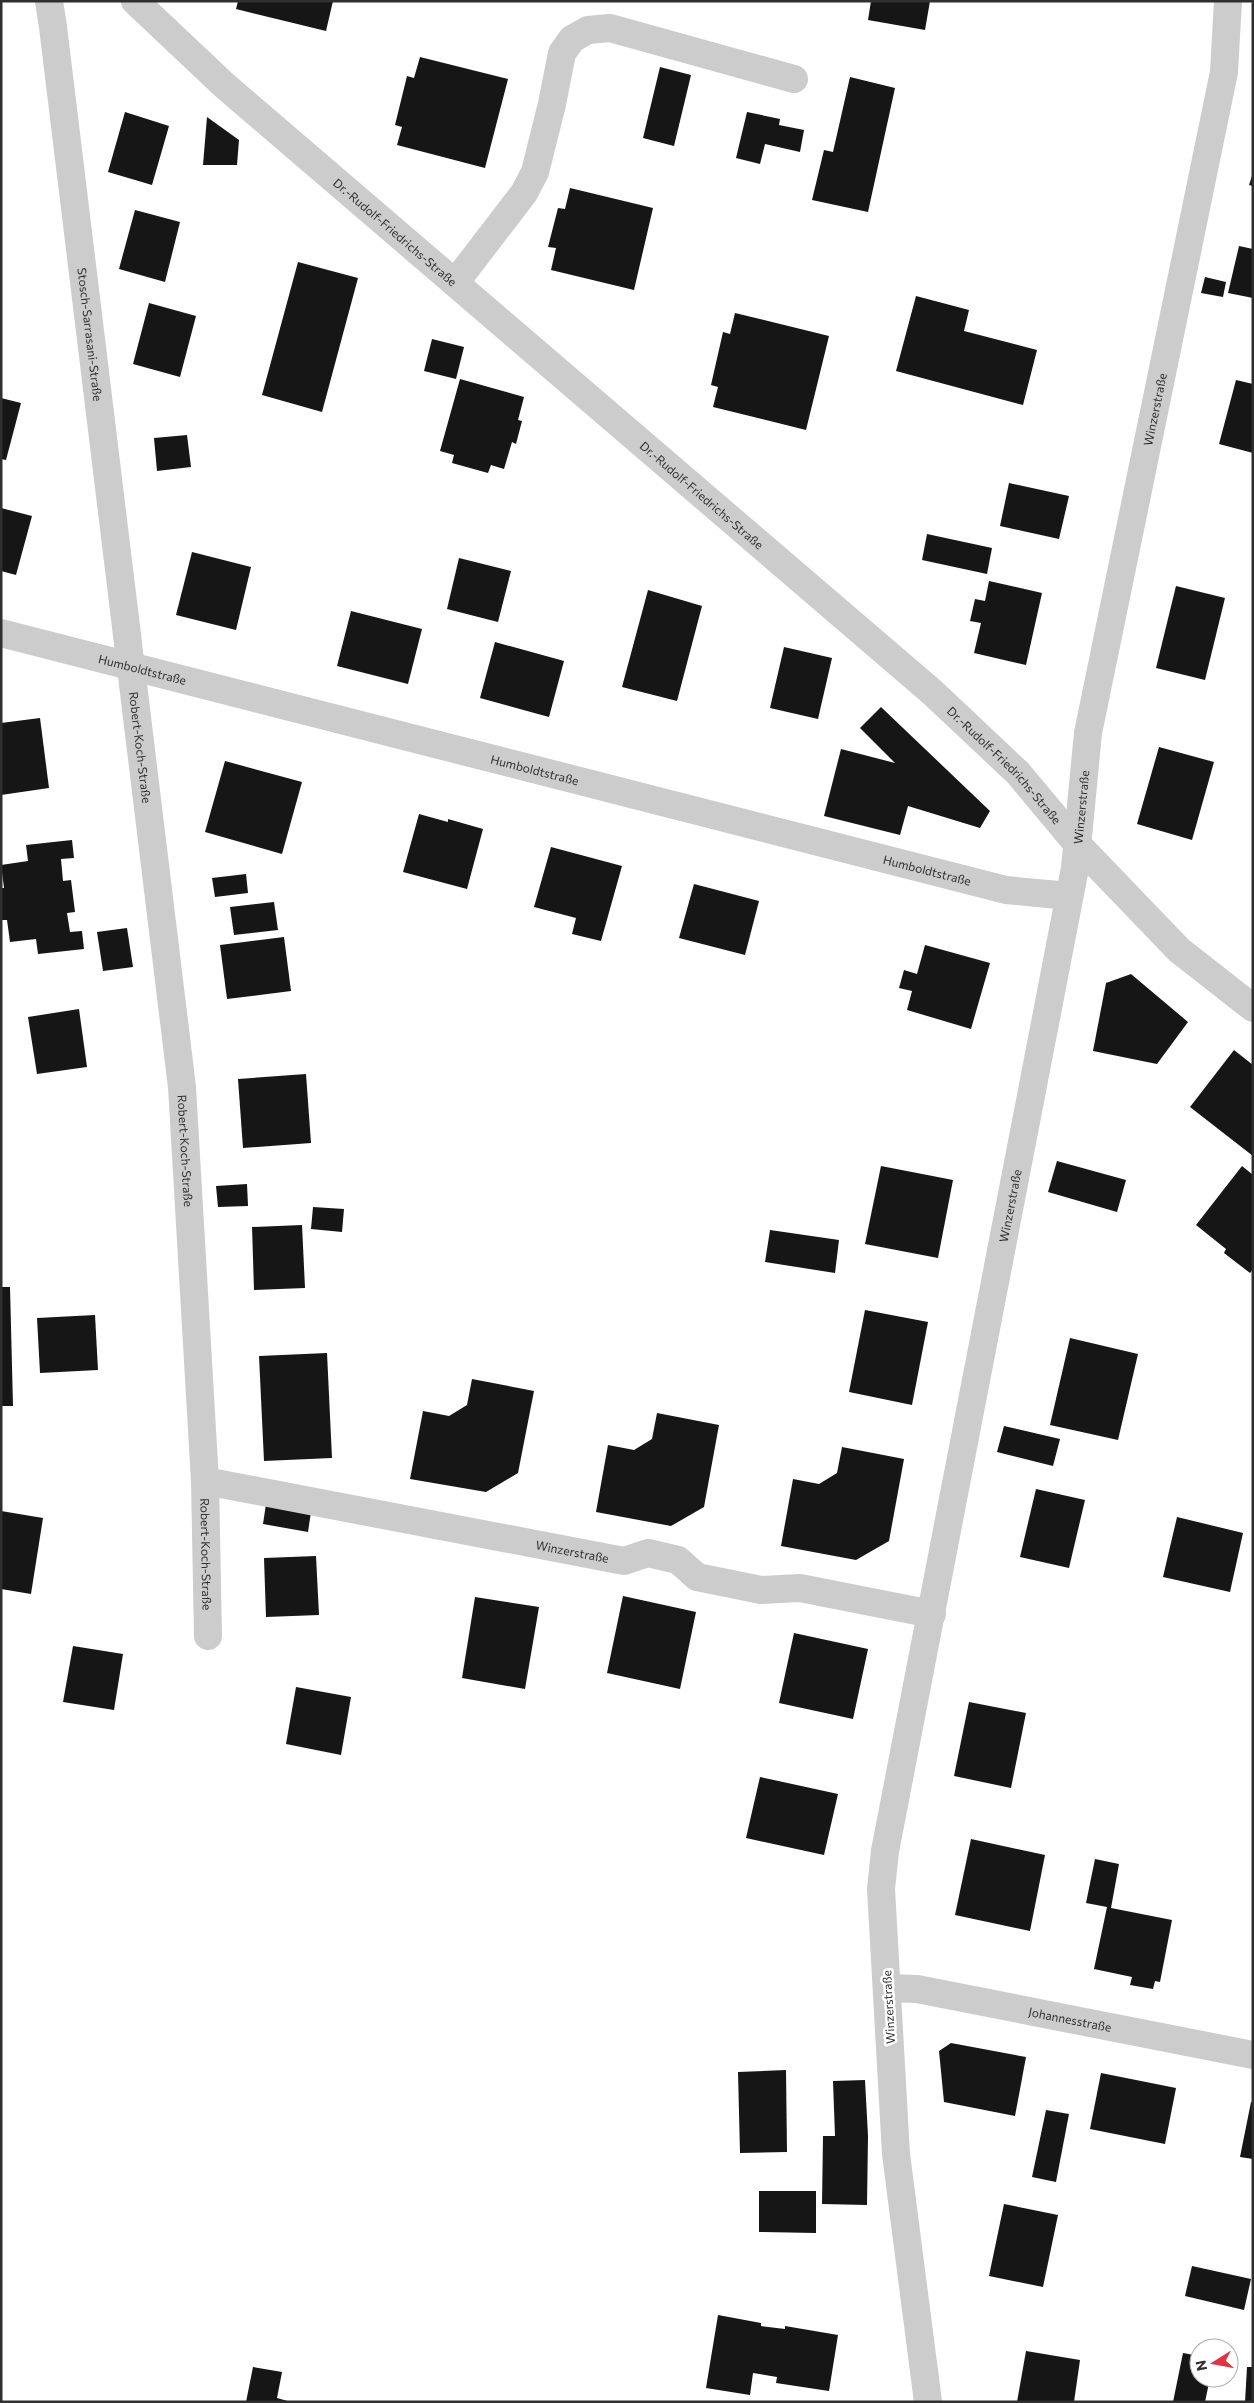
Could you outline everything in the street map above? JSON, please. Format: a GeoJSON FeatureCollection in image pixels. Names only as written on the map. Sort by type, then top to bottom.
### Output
{"type":"FeatureCollection","features":[{"type":"Feature","properties":{"kind":"street","name":"Stosch-Sarrasani-Straße"},"geometry":{"type":"LineString","coordinates":[[48,1],[55,37],[130,667]]}},
{"type":"Feature","properties":{"kind":"street","name":"Dr.-Rudolf-Friedrichs-Straße"},"geometry":{"type":"LineString","coordinates":[[135,1],[224,85],[932,692],[1018,773],[1079,846],[1179,950],[1253,1008]]}},
{"type":"Feature","properties":{"kind":"street","name":"Winzerstraße"},"geometry":{"type":"LineString","coordinates":[[928,2402],[896,2154],[881,1889],[885,1851],[1070,896],[1079,846],[1088,733],[1224,72],[1228,1]]}},
{"type":"Feature","properties":{"kind":"street"},"geometry":{"type":"LineString","coordinates":[[455,283],[524,193],[535,172],[562,54],[572,39],[588,30],[610,28],[794,79]]}},
{"type":"Feature","properties":{"kind":"street","name":"Humboldtstraße"},"geometry":{"type":"LineString","coordinates":[[1,633],[1006,890],[1070,896]]}},
{"type":"Feature","properties":{"kind":"street","name":"Robert-Koch-Straße"},"geometry":{"type":"LineString","coordinates":[[130,667],[182,1087],[205,1481],[208,1636]]}},
{"type":"Feature","properties":{"kind":"street","name":"Winzerstraße"},"geometry":{"type":"LineString","coordinates":[[205,1481],[624,1561],[648,1553],[678,1560],[697,1577],[761,1590],[800,1588],[932,1614]]}},
{"type":"Feature","properties":{"kind":"street","name":"Johannesstraße"},"geometry":{"type":"LineString","coordinates":[[887,1988],[918,1989],[1253,2054]]}},
{"type":"Feature","properties":{"kind":"building"},"geometry":{"type":"Polygon","coordinates":[[[238,1],[333,1],[326,31],[236,9],[238,1]]]}},
{"type":"Feature","properties":{"kind":"building"},"geometry":{"type":"Polygon","coordinates":[[[871,1],[930,1],[925,30],[868,20],[871,1]]]}},
{"type":"Feature","properties":{"kind":"building"},"geometry":{"type":"Polygon","coordinates":[[[420,57],[508,79],[485,168],[397,145],[402,127],[395,125],[407,76],[414,78],[420,57]]]}},
{"type":"Feature","properties":{"kind":"building"},"geometry":{"type":"Polygon","coordinates":[[[660,67],[691,75],[674,146],[643,138],[660,67]]]}},
{"type":"Feature","properties":{"kind":"building"},"geometry":{"type":"Polygon","coordinates":[[[850,77],[895,88],[868,212],[812,200],[824,150],[833,152],[850,77]]]}},
{"type":"Feature","properties":{"kind":"building"},"geometry":{"type":"Polygon","coordinates":[[[125,112],[169,126],[152,185],[108,172],[125,112]]]}},
{"type":"Feature","properties":{"kind":"building"},"geometry":{"type":"Polygon","coordinates":[[[747,112],[780,119],[779,125],[804,130],[800,152],[765,144],[760,164],[736,158],[747,112]]]}},
{"type":"Feature","properties":{"kind":"building"},"geometry":{"type":"Polygon","coordinates":[[[207,117],[239,140],[237,165],[203,165],[207,117]]]}},
{"type":"Feature","properties":{"kind":"building"},"geometry":{"type":"Polygon","coordinates":[[[1253,173],[1253,186],[1249,185],[1253,173]]]}},
{"type":"Feature","properties":{"kind":"building"},"geometry":{"type":"Polygon","coordinates":[[[570,188],[653,208],[634,290],[551,270],[556,248],[548,247],[558,208],[565,209],[570,188]]]}},
{"type":"Feature","properties":{"kind":"building"},"geometry":{"type":"Polygon","coordinates":[[[135,210],[180,222],[165,282],[119,269],[135,210]]]}},
{"type":"Feature","properties":{"kind":"building"},"geometry":{"type":"Polygon","coordinates":[[[1239,246],[1253,249],[1253,298],[1228,293],[1239,246]]]}},
{"type":"Feature","properties":{"kind":"building"},"geometry":{"type":"Polygon","coordinates":[[[298,262],[358,278],[322,412],[262,395],[298,262]]]}},
{"type":"Feature","properties":{"kind":"building"},"geometry":{"type":"Polygon","coordinates":[[[1205,277],[1226,282],[1223,297],[1201,293],[1205,277]]]}},
{"type":"Feature","properties":{"kind":"building"},"geometry":{"type":"Polygon","coordinates":[[[916,296],[969,310],[964,331],[1037,350],[1023,405],[896,371],[916,296]]]}},
{"type":"Feature","properties":{"kind":"building"},"geometry":{"type":"Polygon","coordinates":[[[149,303],[196,316],[180,377],[133,364],[149,303]]]}},
{"type":"Feature","properties":{"kind":"building"},"geometry":{"type":"Polygon","coordinates":[[[735,313],[829,336],[806,430],[713,407],[718,387],[711,385],[723,332],[730,334],[735,313]]]}},
{"type":"Feature","properties":{"kind":"building"},"geometry":{"type":"Polygon","coordinates":[[[432,339],[464,347],[456,379],[424,371],[432,339]]]}},
{"type":"Feature","properties":{"kind":"building"},"geometry":{"type":"Polygon","coordinates":[[[460,379],[524,397],[518,420],[522,421],[516,444],[512,442],[504,469],[491,465],[488,473],[452,463],[454,455],[440,451],[460,379]]]}},
{"type":"Feature","properties":{"kind":"building"},"geometry":{"type":"Polygon","coordinates":[[[1236,380],[1253,384],[1253,453],[1219,444],[1236,380]]]}},
{"type":"Feature","properties":{"kind":"building"},"geometry":{"type":"Polygon","coordinates":[[[1,398],[21,403],[6,460],[1,459],[1,398]]]}},
{"type":"Feature","properties":{"kind":"building"},"geometry":{"type":"Polygon","coordinates":[[[187,435],[191,467],[157,471],[154,438],[187,435]]]}},
{"type":"Feature","properties":{"kind":"building"},"geometry":{"type":"Polygon","coordinates":[[[1009,483],[1069,496],[1059,539],[1000,526],[1009,483]]]}},
{"type":"Feature","properties":{"kind":"building"},"geometry":{"type":"Polygon","coordinates":[[[1,508],[32,516],[16,575],[1,571],[1,508]]]}},
{"type":"Feature","properties":{"kind":"building"},"geometry":{"type":"Polygon","coordinates":[[[927,534],[992,548],[987,574],[922,560],[927,534]]]}},
{"type":"Feature","properties":{"kind":"building"},"geometry":{"type":"Polygon","coordinates":[[[192,552],[251,567],[236,630],[176,615],[192,552]]]}},
{"type":"Feature","properties":{"kind":"building"},"geometry":{"type":"Polygon","coordinates":[[[459,558],[511,571],[498,622],[447,609],[459,558]]]}},
{"type":"Feature","properties":{"kind":"building"},"geometry":{"type":"Polygon","coordinates":[[[989,581],[1042,593],[1026,665],[974,653],[981,623],[970,621],[975,599],[985,601],[989,581]]]}},
{"type":"Feature","properties":{"kind":"building"},"geometry":{"type":"Polygon","coordinates":[[[1176,586],[1225,598],[1205,680],[1156,668],[1176,586]]]}},
{"type":"Feature","properties":{"kind":"building"},"geometry":{"type":"Polygon","coordinates":[[[648,590],[702,606],[677,701],[622,687],[648,590]]]}},
{"type":"Feature","properties":{"kind":"building"},"geometry":{"type":"Polygon","coordinates":[[[351,611],[422,629],[408,684],[337,666],[351,611]]]}},
{"type":"Feature","properties":{"kind":"building"},"geometry":{"type":"Polygon","coordinates":[[[495,642],[564,661],[549,717],[480,698],[495,642]]]}},
{"type":"Feature","properties":{"kind":"building"},"geometry":{"type":"Polygon","coordinates":[[[784,647],[832,658],[818,719],[770,708],[784,647]]]}},
{"type":"Feature","properties":{"kind":"building"},"geometry":{"type":"Polygon","coordinates":[[[881,707],[990,811],[980,828],[908,806],[900,835],[824,816],[841,749],[895,763],[860,728],[881,707]]]}},
{"type":"Feature","properties":{"kind":"building"},"geometry":{"type":"Polygon","coordinates":[[[40,718],[49,788],[1,795],[1,723],[40,718]]]}},
{"type":"Feature","properties":{"kind":"building"},"geometry":{"type":"Polygon","coordinates":[[[1159,747],[1214,762],[1192,840],[1137,824],[1159,747]]]}},
{"type":"Feature","properties":{"kind":"building"},"geometry":{"type":"Polygon","coordinates":[[[225,761],[302,782],[282,854],[205,832],[225,761]]]}},
{"type":"Feature","properties":{"kind":"building"},"geometry":{"type":"Polygon","coordinates":[[[419,814],[448,822],[448,819],[483,829],[467,889],[403,872],[419,814]]]}},
{"type":"Feature","properties":{"kind":"building"},"geometry":{"type":"Polygon","coordinates":[[[72,840],[74,858],[61,859],[63,881],[71,880],[75,912],[67,913],[70,932],[82,931],[84,949],[38,954],[36,939],[10,942],[7,920],[1,920],[1,888],[4,888],[1,865],[28,861],[26,845],[72,840]]]}},
{"type":"Feature","properties":{"kind":"building"},"geometry":{"type":"Polygon","coordinates":[[[551,847],[622,866],[601,941],[572,934],[576,918],[534,907],[551,847]]]}},
{"type":"Feature","properties":{"kind":"building"},"geometry":{"type":"Polygon","coordinates":[[[246,874],[248,893],[215,897],[212,878],[246,874]]]}},
{"type":"Feature","properties":{"kind":"building"},"geometry":{"type":"Polygon","coordinates":[[[694,884],[759,901],[745,955],[679,938],[694,884]]]}},
{"type":"Feature","properties":{"kind":"building"},"geometry":{"type":"Polygon","coordinates":[[[274,902],[278,930],[234,935],[230,907],[274,902]]]}},
{"type":"Feature","properties":{"kind":"building"},"geometry":{"type":"Polygon","coordinates":[[[127,928],[133,967],[103,971],[97,932],[127,928]]]}},
{"type":"Feature","properties":{"kind":"building"},"geometry":{"type":"Polygon","coordinates":[[[284,937],[291,991],[227,999],[220,945],[284,937]]]}},
{"type":"Feature","properties":{"kind":"building"},"geometry":{"type":"Polygon","coordinates":[[[925,945],[990,963],[971,1029],[907,1010],[912,991],[899,988],[904,970],[917,974],[925,945]]]}},
{"type":"Feature","properties":{"kind":"building"},"geometry":{"type":"Polygon","coordinates":[[[1131,974],[1188,1022],[1157,1064],[1093,1051],[1106,983],[1131,974]]]}},
{"type":"Feature","properties":{"kind":"building"},"geometry":{"type":"Polygon","coordinates":[[[79,1009],[87,1067],[37,1074],[28,1017],[79,1009]]]}},
{"type":"Feature","properties":{"kind":"building"},"geometry":{"type":"Polygon","coordinates":[[[1234,1050],[1253,1065],[1253,1156],[1190,1107],[1234,1050]]]}},
{"type":"Feature","properties":{"kind":"building"},"geometry":{"type":"Polygon","coordinates":[[[306,1074],[311,1143],[243,1148],[238,1079],[306,1074]]]}},
{"type":"Feature","properties":{"kind":"building"},"geometry":{"type":"Polygon","coordinates":[[[1057,1161],[1126,1180],[1117,1212],[1048,1192],[1057,1161]]]}},
{"type":"Feature","properties":{"kind":"building"},"geometry":{"type":"Polygon","coordinates":[[[881,1166],[953,1180],[938,1258],[865,1244],[881,1166]]]}},
{"type":"Feature","properties":{"kind":"building"},"geometry":{"type":"Polygon","coordinates":[[[1242,1166],[1253,1175],[1253,1269],[1250,1273],[1224,1253],[1226,1249],[1196,1225],[1242,1166]]]}},
{"type":"Feature","properties":{"kind":"building"},"geometry":{"type":"Polygon","coordinates":[[[247,1184],[248,1206],[218,1207],[216,1186],[247,1184]]]}},
{"type":"Feature","properties":{"kind":"building"},"geometry":{"type":"Polygon","coordinates":[[[313,1207],[344,1209],[342,1232],[311,1229],[313,1207]]]}},
{"type":"Feature","properties":{"kind":"building"},"geometry":{"type":"Polygon","coordinates":[[[302,1225],[305,1288],[254,1290],[252,1227],[302,1225]]]}},
{"type":"Feature","properties":{"kind":"building"},"geometry":{"type":"Polygon","coordinates":[[[770,1230],[839,1240],[835,1273],[765,1262],[770,1230]]]}},
{"type":"Feature","properties":{"kind":"building"},"geometry":{"type":"Polygon","coordinates":[[[1,1287],[10,1287],[13,1406],[1,1406],[1,1287]]]}},
{"type":"Feature","properties":{"kind":"building"},"geometry":{"type":"Polygon","coordinates":[[[865,1310],[928,1322],[912,1405],[849,1392],[865,1310]]]}},
{"type":"Feature","properties":{"kind":"building"},"geometry":{"type":"Polygon","coordinates":[[[95,1315],[98,1370],[40,1373],[37,1318],[95,1315]]]}},
{"type":"Feature","properties":{"kind":"building"},"geometry":{"type":"Polygon","coordinates":[[[1070,1338],[1138,1354],[1118,1440],[1050,1425],[1070,1338]]]}},
{"type":"Feature","properties":{"kind":"building"},"geometry":{"type":"Polygon","coordinates":[[[327,1353],[332,1458],[264,1461],[259,1356],[327,1353]]]}},
{"type":"Feature","properties":{"kind":"building"},"geometry":{"type":"Polygon","coordinates":[[[472,1379],[534,1391],[518,1473],[486,1492],[410,1479],[423,1411],[449,1416],[467,1405],[472,1379]]]}},
{"type":"Feature","properties":{"kind":"building"},"geometry":{"type":"Polygon","coordinates":[[[657,1413],[719,1425],[704,1507],[671,1526],[596,1512],[608,1445],[634,1450],[652,1439],[657,1413]]]}},
{"type":"Feature","properties":{"kind":"building"},"geometry":{"type":"Polygon","coordinates":[[[1004,1426],[1060,1439],[1053,1466],[997,1452],[1004,1426]]]}},
{"type":"Feature","properties":{"kind":"building"},"geometry":{"type":"Polygon","coordinates":[[[842,1447],[904,1459],[889,1541],[856,1560],[781,1546],[793,1479],[819,1484],[837,1473],[842,1447]]]}},
{"type":"Feature","properties":{"kind":"building"},"geometry":{"type":"Polygon","coordinates":[[[1036,1489],[1085,1500],[1069,1568],[1020,1557],[1036,1489]]]}},
{"type":"Feature","properties":{"kind":"building"},"geometry":{"type":"Polygon","coordinates":[[[266,1504],[311,1512],[308,1532],[263,1524],[266,1504]]]}},
{"type":"Feature","properties":{"kind":"building"},"geometry":{"type":"Polygon","coordinates":[[[1,1511],[43,1518],[31,1594],[1,1589],[1,1511]]]}},
{"type":"Feature","properties":{"kind":"building"},"geometry":{"type":"Polygon","coordinates":[[[1177,1517],[1243,1533],[1230,1592],[1163,1577],[1177,1517]]]}},
{"type":"Feature","properties":{"kind":"building"},"geometry":{"type":"Polygon","coordinates":[[[316,1556],[319,1615],[266,1617],[264,1558],[316,1556]]]}},
{"type":"Feature","properties":{"kind":"building"},"geometry":{"type":"Polygon","coordinates":[[[623,1596],[696,1612],[680,1689],[607,1673],[623,1596]]]}},
{"type":"Feature","properties":{"kind":"building"},"geometry":{"type":"Polygon","coordinates":[[[475,1597],[539,1607],[525,1689],[462,1678],[475,1597]]]}},
{"type":"Feature","properties":{"kind":"building"},"geometry":{"type":"Polygon","coordinates":[[[794,1633],[868,1649],[853,1719],[779,1703],[794,1633]]]}},
{"type":"Feature","properties":{"kind":"building"},"geometry":{"type":"Polygon","coordinates":[[[73,1646],[123,1654],[114,1710],[63,1702],[73,1646]]]}},
{"type":"Feature","properties":{"kind":"building"},"geometry":{"type":"Polygon","coordinates":[[[296,1687],[351,1697],[341,1755],[286,1744],[296,1687]]]}},
{"type":"Feature","properties":{"kind":"building"},"geometry":{"type":"Polygon","coordinates":[[[969,1702],[1026,1713],[1011,1788],[954,1776],[969,1702]]]}},
{"type":"Feature","properties":{"kind":"building"},"geometry":{"type":"Polygon","coordinates":[[[760,1777],[838,1794],[824,1855],[746,1838],[760,1777]]]}},
{"type":"Feature","properties":{"kind":"building"},"geometry":{"type":"Polygon","coordinates":[[[971,1839],[1045,1855],[1030,1931],[955,1915],[971,1839]]]}},
{"type":"Feature","properties":{"kind":"building"},"geometry":{"type":"Polygon","coordinates":[[[1095,1859],[1119,1864],[1111,1908],[1172,1920],[1160,1982],[1155,1981],[1153,1989],[1130,1985],[1132,1977],[1094,1969],[1107,1907],[1086,1903],[1095,1859]]]}},
{"type":"Feature","properties":{"kind":"building"},"geometry":{"type":"Polygon","coordinates":[[[951,2043],[1026,2057],[1015,2116],[944,2102],[939,2051],[951,2043]]]}},
{"type":"Feature","properties":{"kind":"building"},"geometry":{"type":"Polygon","coordinates":[[[786,2070],[787,2152],[740,2153],[738,2072],[786,2070]]]}},
{"type":"Feature","properties":{"kind":"building"},"geometry":{"type":"Polygon","coordinates":[[[1101,2073],[1176,2088],[1165,2144],[1090,2129],[1101,2073]]]}},
{"type":"Feature","properties":{"kind":"building"},"geometry":{"type":"Polygon","coordinates":[[[865,2080],[868,2136],[867,2205],[822,2204],[823,2136],[835,2136],[833,2081],[865,2080]]]}},
{"type":"Feature","properties":{"kind":"building"},"geometry":{"type":"Polygon","coordinates":[[[1251,2102],[1253,2102],[1253,2159],[1240,2157],[1251,2102]]]}},
{"type":"Feature","properties":{"kind":"building"},"geometry":{"type":"Polygon","coordinates":[[[1046,2110],[1069,2114],[1056,2182],[1032,2177],[1046,2110]]]}},
{"type":"Feature","properties":{"kind":"building"},"geometry":{"type":"Polygon","coordinates":[[[759,2191],[816,2191],[816,2233],[759,2232],[759,2191]]]}},
{"type":"Feature","properties":{"kind":"building"},"geometry":{"type":"Polygon","coordinates":[[[1004,2204],[1058,2215],[1043,2287],[989,2276],[1004,2204]]]}},
{"type":"Feature","properties":{"kind":"building"},"geometry":{"type":"Polygon","coordinates":[[[1192,2266],[1251,2279],[1244,2310],[1185,2296],[1192,2266]]]}},
{"type":"Feature","properties":{"kind":"building"},"geometry":{"type":"Polygon","coordinates":[[[718,2315],[761,2323],[761,2326],[785,2329],[785,2326],[838,2335],[829,2391],[776,2383],[777,2377],[753,2373],[750,2395],[706,2388],[718,2315]]]}},
{"type":"Feature","properties":{"kind":"building"},"geometry":{"type":"Polygon","coordinates":[[[1026,2351],[1080,2360],[1074,2402],[1017,2402],[1026,2351]]]}},
{"type":"Feature","properties":{"kind":"building"},"geometry":{"type":"Polygon","coordinates":[[[1183,2353],[1189,2354],[1189,2388],[1208,2388],[1205,2402],[1173,2402],[1183,2353]]]}},
{"type":"Feature","properties":{"kind":"building"},"geometry":{"type":"Polygon","coordinates":[[[253,2367],[282,2372],[277,2398],[291,2402],[246,2402],[253,2367]]]}},
{"type":"Feature","properties":{"kind":"building"},"geometry":{"type":"Polygon","coordinates":[[[1247,2367],[1253,2367],[1253,2402],[1245,2402],[1247,2367]]]}}]}
